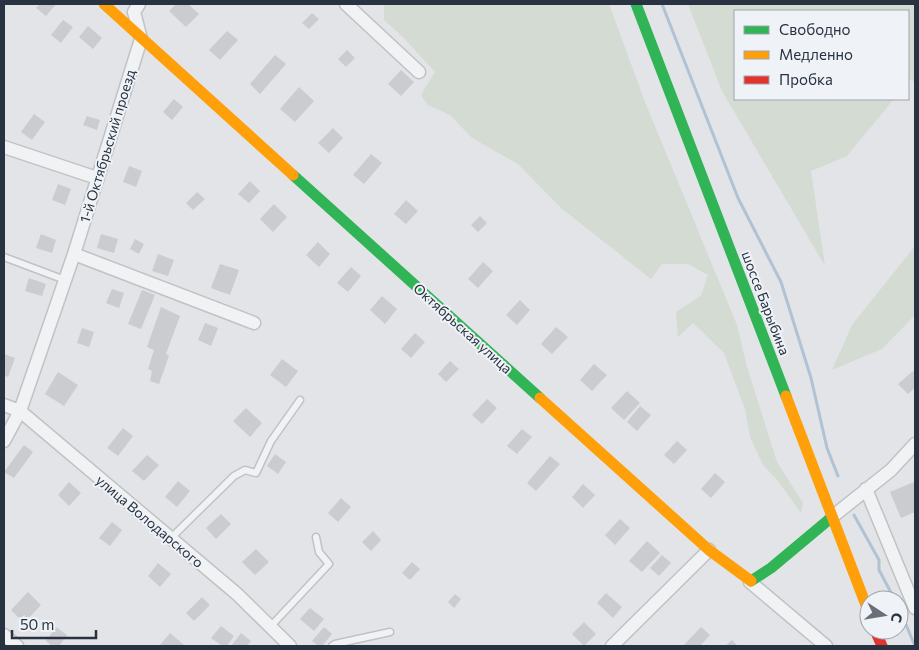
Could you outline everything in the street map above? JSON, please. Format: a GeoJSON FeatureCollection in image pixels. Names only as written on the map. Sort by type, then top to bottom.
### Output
{"type":"FeatureCollection","features":[{"type":"Feature","properties":{"kind":"street","name":"Октябрьская улица"},"geometry":{"type":"LineString","coordinates":[[104,4],[709,550],[826,646]]}},
{"type":"Feature","properties":{"kind":"street"},"geometry":{"type":"LineString","coordinates":[[139,4],[134,12],[141,38]]}},
{"type":"Feature","properties":{"kind":"street"},"geometry":{"type":"LineString","coordinates":[[346,4],[419,72]]}},
{"type":"Feature","properties":{"kind":"street","name":"шоссе Барыбина"},"geometry":{"type":"LineString","coordinates":[[636,4],[860,590]]}},
{"type":"Feature","properties":{"kind":"street","name":"1-й Октябрьский проезд"},"geometry":{"type":"LineString","coordinates":[[4,440],[20,411],[74,254],[141,38]]}},
{"type":"Feature","properties":{"kind":"street"},"geometry":{"type":"LineString","coordinates":[[4,147],[97,178]]}},
{"type":"Feature","properties":{"kind":"street"},"geometry":{"type":"LineString","coordinates":[[74,254],[254,323]]}},
{"type":"Feature","properties":{"kind":"street","name":"улица Володарского"},"geometry":{"type":"LineString","coordinates":[[4,405],[20,411],[171,538],[237,594],[290,646]]}},
{"type":"Feature","properties":{"kind":"street"},"geometry":{"type":"LineString","coordinates":[[750,582],[771,568],[891,470],[915,444]]}},
{"type":"Feature","properties":{"kind":"street"},"geometry":{"type":"LineString","coordinates":[[866,489],[915,608]]}},
{"type":"Feature","properties":{"kind":"street"},"geometry":{"type":"LineString","coordinates":[[612,646],[709,550]]}},
{"type":"Feature","properties":{"kind":"street"},"geometry":{"type":"LineString","coordinates":[[4,634],[17,646]]}},
{"type":"Feature","properties":{"kind":"lane"},"geometry":{"type":"LineString","coordinates":[[4,257],[65,280]]}},
{"type":"Feature","properties":{"kind":"lane"},"geometry":{"type":"LineString","coordinates":[[171,538],[234,476],[244,470],[256,473],[271,441],[300,400]]}},
{"type":"Feature","properties":{"kind":"lane"},"geometry":{"type":"LineString","coordinates":[[270,627],[329,564],[319,552],[316,537]]}},
{"type":"Feature","properties":{"kind":"lane"},"geometry":{"type":"LineString","coordinates":[[332,646],[390,632]]}},
{"type":"Feature","properties":{"kind":"shaded area"},"geometry":{"type":"Polygon","coordinates":[[[384,4],[609,4],[645,102],[737,325],[747,367],[777,462],[803,503],[801,513],[779,482],[763,465],[750,437],[745,409],[724,353],[693,323],[678,337],[676,312],[701,296],[708,275],[688,264],[662,264],[651,279],[561,208],[518,164],[472,138],[450,115],[428,105],[421,95],[435,72],[403,37],[384,20],[384,4]]]}},
{"type":"Feature","properties":{"kind":"shaded area"},"geometry":{"type":"Polygon","coordinates":[[[688,4],[915,4],[915,82],[909,80],[909,10],[734,10],[734,100],[893,100],[847,156],[811,171],[825,266],[722,91],[688,4]]]}},
{"type":"Feature","properties":{"kind":"shaded area"},"geometry":{"type":"Polygon","coordinates":[[[915,246],[915,315],[882,349],[832,370],[852,325],[915,246]]]}},
{"type":"Feature","properties":{"kind":"building"},"geometry":{"type":"Polygon","coordinates":[[[40,4],[56,4],[46,16],[36,8],[40,4]]]}},
{"type":"Feature","properties":{"kind":"building"},"geometry":{"type":"Polygon","coordinates":[[[176,4],[188,4],[199,14],[186,27],[169,11],[176,4]]]}},
{"type":"Feature","properties":{"kind":"building"},"geometry":{"type":"Polygon","coordinates":[[[312,13],[319,19],[309,29],[302,23],[312,13]]]}},
{"type":"Feature","properties":{"kind":"building"},"geometry":{"type":"Polygon","coordinates":[[[63,20],[73,27],[61,43],[51,35],[63,20]]]}},
{"type":"Feature","properties":{"kind":"building"},"geometry":{"type":"Polygon","coordinates":[[[88,26],[102,38],[93,49],[79,37],[88,26]]]}},
{"type":"Feature","properties":{"kind":"building"},"geometry":{"type":"Polygon","coordinates":[[[227,31],[238,40],[220,60],[209,50],[227,31]]]}},
{"type":"Feature","properties":{"kind":"building"},"geometry":{"type":"Polygon","coordinates":[[[347,50],[355,58],[346,67],[338,59],[347,50]]]}},
{"type":"Feature","properties":{"kind":"building"},"geometry":{"type":"Polygon","coordinates":[[[275,55],[286,64],[260,94],[250,84],[275,55]]]}},
{"type":"Feature","properties":{"kind":"building"},"geometry":{"type":"Polygon","coordinates":[[[401,70],[414,82],[401,96],[388,84],[401,70]]]}},
{"type":"Feature","properties":{"kind":"building"},"geometry":{"type":"Polygon","coordinates":[[[299,87],[314,101],[295,122],[280,109],[299,87]]]}},
{"type":"Feature","properties":{"kind":"building"},"geometry":{"type":"Polygon","coordinates":[[[174,99],[183,107],[172,120],[163,112],[174,99]]]}},
{"type":"Feature","properties":{"kind":"building"},"geometry":{"type":"Polygon","coordinates":[[[34,114],[45,122],[32,140],[21,132],[34,114]]]}},
{"type":"Feature","properties":{"kind":"building"},"geometry":{"type":"Polygon","coordinates":[[[87,116],[100,120],[97,130],[83,125],[87,116]]]}},
{"type":"Feature","properties":{"kind":"building"},"geometry":{"type":"Polygon","coordinates":[[[333,128],[343,138],[329,153],[318,143],[333,128]]]}},
{"type":"Feature","properties":{"kind":"building"},"geometry":{"type":"Polygon","coordinates":[[[371,154],[382,163],[364,184],[353,175],[371,154]]]}},
{"type":"Feature","properties":{"kind":"building"},"geometry":{"type":"Polygon","coordinates":[[[129,166],[142,171],[136,187],[123,182],[129,166]]]}},
{"type":"Feature","properties":{"kind":"building"},"geometry":{"type":"Polygon","coordinates":[[[250,181],[260,191],[249,203],[238,194],[250,181]]]}},
{"type":"Feature","properties":{"kind":"building"},"geometry":{"type":"Polygon","coordinates":[[[58,184],[71,189],[65,205],[52,200],[58,184]]]}},
{"type":"Feature","properties":{"kind":"building"},"geometry":{"type":"Polygon","coordinates":[[[197,192],[205,199],[193,210],[186,203],[197,192]]]}},
{"type":"Feature","properties":{"kind":"building"},"geometry":{"type":"Polygon","coordinates":[[[406,200],[418,211],[406,224],[394,214],[406,200]]]}},
{"type":"Feature","properties":{"kind":"building"},"geometry":{"type":"Polygon","coordinates":[[[274,204],[287,217],[273,232],[260,219],[274,204]]]}},
{"type":"Feature","properties":{"kind":"building"},"geometry":{"type":"Polygon","coordinates":[[[480,216],[487,223],[478,232],[471,225],[480,216]]]}},
{"type":"Feature","properties":{"kind":"building"},"geometry":{"type":"Polygon","coordinates":[[[41,234],[56,240],[52,253],[36,248],[41,234]]]}},
{"type":"Feature","properties":{"kind":"building"},"geometry":{"type":"Polygon","coordinates":[[[101,234],[118,239],[114,253],[97,248],[101,234]]]}},
{"type":"Feature","properties":{"kind":"building"},"geometry":{"type":"Polygon","coordinates":[[[135,239],[144,244],[139,254],[130,249],[135,239]]]}},
{"type":"Feature","properties":{"kind":"building"},"geometry":{"type":"Polygon","coordinates":[[[318,242],[330,254],[319,267],[306,255],[318,242]]]}},
{"type":"Feature","properties":{"kind":"building"},"geometry":{"type":"Polygon","coordinates":[[[158,254],[174,260],[168,276],[152,271],[158,254]]]}},
{"type":"Feature","properties":{"kind":"building"},"geometry":{"type":"Polygon","coordinates":[[[483,262],[493,271],[478,288],[468,279],[483,262]]]}},
{"type":"Feature","properties":{"kind":"building"},"geometry":{"type":"Polygon","coordinates":[[[220,264],[239,270],[230,295],[211,288],[220,264]]]}},
{"type":"Feature","properties":{"kind":"building"},"geometry":{"type":"Polygon","coordinates":[[[351,267],[361,276],[348,292],[337,283],[351,267]]]}},
{"type":"Feature","properties":{"kind":"building"},"geometry":{"type":"Polygon","coordinates":[[[29,278],[46,284],[42,296],[25,291],[29,278]]]}},
{"type":"Feature","properties":{"kind":"building"},"geometry":{"type":"Polygon","coordinates":[[[112,289],[124,293],[119,308],[106,303],[112,289]]]}},
{"type":"Feature","properties":{"kind":"building"},"geometry":{"type":"Polygon","coordinates":[[[142,290],[155,295],[141,329],[128,324],[142,290]]]}},
{"type":"Feature","properties":{"kind":"building"},"geometry":{"type":"Polygon","coordinates":[[[382,296],[397,309],[385,324],[370,310],[382,296]]]}},
{"type":"Feature","properties":{"kind":"building"},"geometry":{"type":"Polygon","coordinates":[[[520,300],[530,310],[517,325],[506,315],[520,300]]]}},
{"type":"Feature","properties":{"kind":"building"},"geometry":{"type":"Polygon","coordinates":[[[161,307],[180,316],[166,354],[169,356],[159,384],[150,381],[152,371],[148,369],[154,350],[147,347],[161,307]]]}},
{"type":"Feature","properties":{"kind":"building"},"geometry":{"type":"Polygon","coordinates":[[[205,323],[218,328],[211,346],[198,340],[205,323]]]}},
{"type":"Feature","properties":{"kind":"building"},"geometry":{"type":"Polygon","coordinates":[[[556,327],[568,337],[552,354],[541,344],[556,327]]]}},
{"type":"Feature","properties":{"kind":"building"},"geometry":{"type":"Polygon","coordinates":[[[82,328],[94,332],[89,347],[77,343],[82,328]]]}},
{"type":"Feature","properties":{"kind":"building"},"geometry":{"type":"Polygon","coordinates":[[[415,333],[425,342],[411,358],[401,349],[415,333]]]}},
{"type":"Feature","properties":{"kind":"building"},"geometry":{"type":"Polygon","coordinates":[[[4,354],[15,358],[8,377],[4,375],[4,354]]]}},
{"type":"Feature","properties":{"kind":"building"},"geometry":{"type":"Polygon","coordinates":[[[282,359],[298,371],[286,387],[270,375],[282,359]]]}},
{"type":"Feature","properties":{"kind":"building"},"geometry":{"type":"Polygon","coordinates":[[[450,361],[459,369],[446,382],[438,374],[450,361]]]}},
{"type":"Feature","properties":{"kind":"building"},"geometry":{"type":"Polygon","coordinates":[[[594,364],[607,375],[592,391],[580,380],[594,364]]]}},
{"type":"Feature","properties":{"kind":"building"},"geometry":{"type":"Polygon","coordinates":[[[913,371],[915,374],[915,388],[908,394],[898,384],[913,371]]]}},
{"type":"Feature","properties":{"kind":"building"},"geometry":{"type":"Polygon","coordinates":[[[58,372],[78,385],[64,406],[45,394],[58,372]]]}},
{"type":"Feature","properties":{"kind":"building"},"geometry":{"type":"Polygon","coordinates":[[[627,391],[640,403],[624,420],[611,408],[627,391]]]}},
{"type":"Feature","properties":{"kind":"building"},"geometry":{"type":"Polygon","coordinates":[[[487,399],[497,408],[482,424],[472,415],[487,399]]]}},
{"type":"Feature","properties":{"kind":"building"},"geometry":{"type":"Polygon","coordinates":[[[640,406],[651,415],[637,431],[627,422],[640,406]]]}},
{"type":"Feature","properties":{"kind":"building"},"geometry":{"type":"Polygon","coordinates":[[[246,408],[262,423],[250,437],[233,421],[246,408]]]}},
{"type":"Feature","properties":{"kind":"building"},"geometry":{"type":"Polygon","coordinates":[[[123,428],[133,436],[118,456],[107,448],[123,428]]]}},
{"type":"Feature","properties":{"kind":"building"},"geometry":{"type":"Polygon","coordinates":[[[522,429],[532,437],[517,454],[507,446],[522,429]]]}},
{"type":"Feature","properties":{"kind":"building"},"geometry":{"type":"Polygon","coordinates":[[[677,441],[687,450],[674,464],[664,455],[677,441]]]}},
{"type":"Feature","properties":{"kind":"building"},"geometry":{"type":"Polygon","coordinates":[[[24,445],[33,452],[14,478],[4,472],[24,445]]]}},
{"type":"Feature","properties":{"kind":"building"},"geometry":{"type":"Polygon","coordinates":[[[275,454],[286,462],[278,474],[267,466],[275,454]]]}},
{"type":"Feature","properties":{"kind":"building"},"geometry":{"type":"Polygon","coordinates":[[[147,455],[159,465],[144,481],[132,471],[147,455]]]}},
{"type":"Feature","properties":{"kind":"building"},"geometry":{"type":"Polygon","coordinates":[[[550,456],[560,464],[536,491],[527,483],[550,456]]]}},
{"type":"Feature","properties":{"kind":"building"},"geometry":{"type":"Polygon","coordinates":[[[715,473],[725,482],[711,498],[701,489],[715,473]]]}},
{"type":"Feature","properties":{"kind":"building"},"geometry":{"type":"Polygon","coordinates":[[[178,481],[190,491],[177,507],[165,497],[178,481]]]}},
{"type":"Feature","properties":{"kind":"building"},"geometry":{"type":"Polygon","coordinates":[[[69,482],[81,493],[69,506],[58,495],[69,482]]]}},
{"type":"Feature","properties":{"kind":"building"},"geometry":{"type":"Polygon","coordinates":[[[914,482],[915,512],[901,518],[890,492],[914,482]]]}},
{"type":"Feature","properties":{"kind":"building"},"geometry":{"type":"Polygon","coordinates":[[[583,484],[595,495],[583,508],[572,497],[583,484]]]}},
{"type":"Feature","properties":{"kind":"building"},"geometry":{"type":"Polygon","coordinates":[[[341,498],[351,507],[338,522],[328,513],[341,498]]]}},
{"type":"Feature","properties":{"kind":"building"},"geometry":{"type":"Polygon","coordinates":[[[221,514],[231,524],[216,539],[206,528],[221,514]]]}},
{"type":"Feature","properties":{"kind":"building"},"geometry":{"type":"Polygon","coordinates":[[[620,519],[630,528],[615,545],[605,535],[620,519]]]}},
{"type":"Feature","properties":{"kind":"building"},"geometry":{"type":"Polygon","coordinates":[[[112,522],[122,530],[110,546],[99,538],[112,522]]]}},
{"type":"Feature","properties":{"kind":"building"},"geometry":{"type":"Polygon","coordinates":[[[373,531],[381,540],[371,551],[362,542],[373,531]]]}},
{"type":"Feature","properties":{"kind":"building"},"geometry":{"type":"Polygon","coordinates":[[[647,541],[660,553],[642,572],[629,561],[647,541]]]}},
{"type":"Feature","properties":{"kind":"building"},"geometry":{"type":"Polygon","coordinates":[[[256,549],[269,562],[255,575],[242,562],[256,549]]]}},
{"type":"Feature","properties":{"kind":"building"},"geometry":{"type":"Polygon","coordinates":[[[662,555],[671,563],[659,576],[650,568],[662,555]]]}},
{"type":"Feature","properties":{"kind":"building"},"geometry":{"type":"Polygon","coordinates":[[[412,562],[420,569],[410,580],[402,573],[412,562]]]}},
{"type":"Feature","properties":{"kind":"building"},"geometry":{"type":"Polygon","coordinates":[[[158,563],[171,574],[160,587],[148,576],[158,563]]]}},
{"type":"Feature","properties":{"kind":"building"},"geometry":{"type":"Polygon","coordinates":[[[28,592],[41,605],[24,623],[11,610],[28,592]]]}},
{"type":"Feature","properties":{"kind":"building"},"geometry":{"type":"Polygon","coordinates":[[[606,593],[622,607],[613,618],[597,603],[606,593]]]}},
{"type":"Feature","properties":{"kind":"building"},"geometry":{"type":"Polygon","coordinates":[[[455,594],[461,599],[454,608],[448,602],[455,594]]]}},
{"type":"Feature","properties":{"kind":"building"},"geometry":{"type":"Polygon","coordinates":[[[202,597],[210,605],[194,621],[186,613],[202,597]]]}},
{"type":"Feature","properties":{"kind":"building"},"geometry":{"type":"Polygon","coordinates":[[[310,608],[324,619],[314,631],[300,619],[310,608]]]}},
{"type":"Feature","properties":{"kind":"building"},"geometry":{"type":"Polygon","coordinates":[[[584,622],[596,634],[584,646],[572,634],[584,622]]]}},
{"type":"Feature","properties":{"kind":"building"},"geometry":{"type":"Polygon","coordinates":[[[221,626],[234,636],[227,646],[222,646],[211,638],[221,626]]]}},
{"type":"Feature","properties":{"kind":"building"},"geometry":{"type":"Polygon","coordinates":[[[56,627],[67,635],[59,646],[52,646],[46,641],[56,627]]]}},
{"type":"Feature","properties":{"kind":"building"},"geometry":{"type":"Polygon","coordinates":[[[324,627],[332,634],[322,646],[318,646],[312,641],[324,627]]]}},
{"type":"Feature","properties":{"kind":"building"},"geometry":{"type":"Polygon","coordinates":[[[701,627],[710,635],[700,646],[683,646],[701,627]]]}},
{"type":"Feature","properties":{"kind":"building"},"geometry":{"type":"Polygon","coordinates":[[[170,633],[185,646],[159,646],[170,633]]]}},
{"type":"Feature","properties":{"kind":"building"},"geometry":{"type":"Polygon","coordinates":[[[241,633],[251,641],[247,646],[231,646],[241,633]]]}},
{"type":"Feature","properties":{"kind":"building"},"geometry":{"type":"Polygon","coordinates":[[[732,640],[738,646],[725,646],[732,640]]]}},
{"type":"Feature","properties":{"kind":"waterway"},"geometry":{"type":"LineString","coordinates":[[662,4],[738,198],[781,282],[811,378],[827,448],[838,476]]}},
{"type":"Feature","properties":{"kind":"waterway"},"geometry":{"type":"LineString","coordinates":[[854,515],[879,560],[879,570],[890,590]]}},
{"type":"Feature","properties":{"kind":"waterway"},"geometry":{"type":"LineString","coordinates":[[909,632],[915,646]]}},
{"type":"Feature","properties":{"kind":"traffic: fast"},"geometry":{"type":"LineString","coordinates":[[636,4],[786,396]]}},
{"type":"Feature","properties":{"kind":"traffic: fast"},"geometry":{"type":"LineString","coordinates":[[293,175],[540,398]]}},
{"type":"Feature","properties":{"kind":"traffic: fast"},"geometry":{"type":"LineString","coordinates":[[751,581],[771,568],[832,517]]}},
{"type":"Feature","properties":{"kind":"traffic: slow"},"geometry":{"type":"LineString","coordinates":[[104,4],[293,175]]}},
{"type":"Feature","properties":{"kind":"traffic: slow"},"geometry":{"type":"LineString","coordinates":[[786,396],[860,590]]}},
{"type":"Feature","properties":{"kind":"traffic: slow"},"geometry":{"type":"LineString","coordinates":[[540,398],[709,550],[751,581]]}},
{"type":"Feature","properties":{"kind":"traffic: jam"},"geometry":{"type":"LineString","coordinates":[[879,640],[882,646]]}}]}
